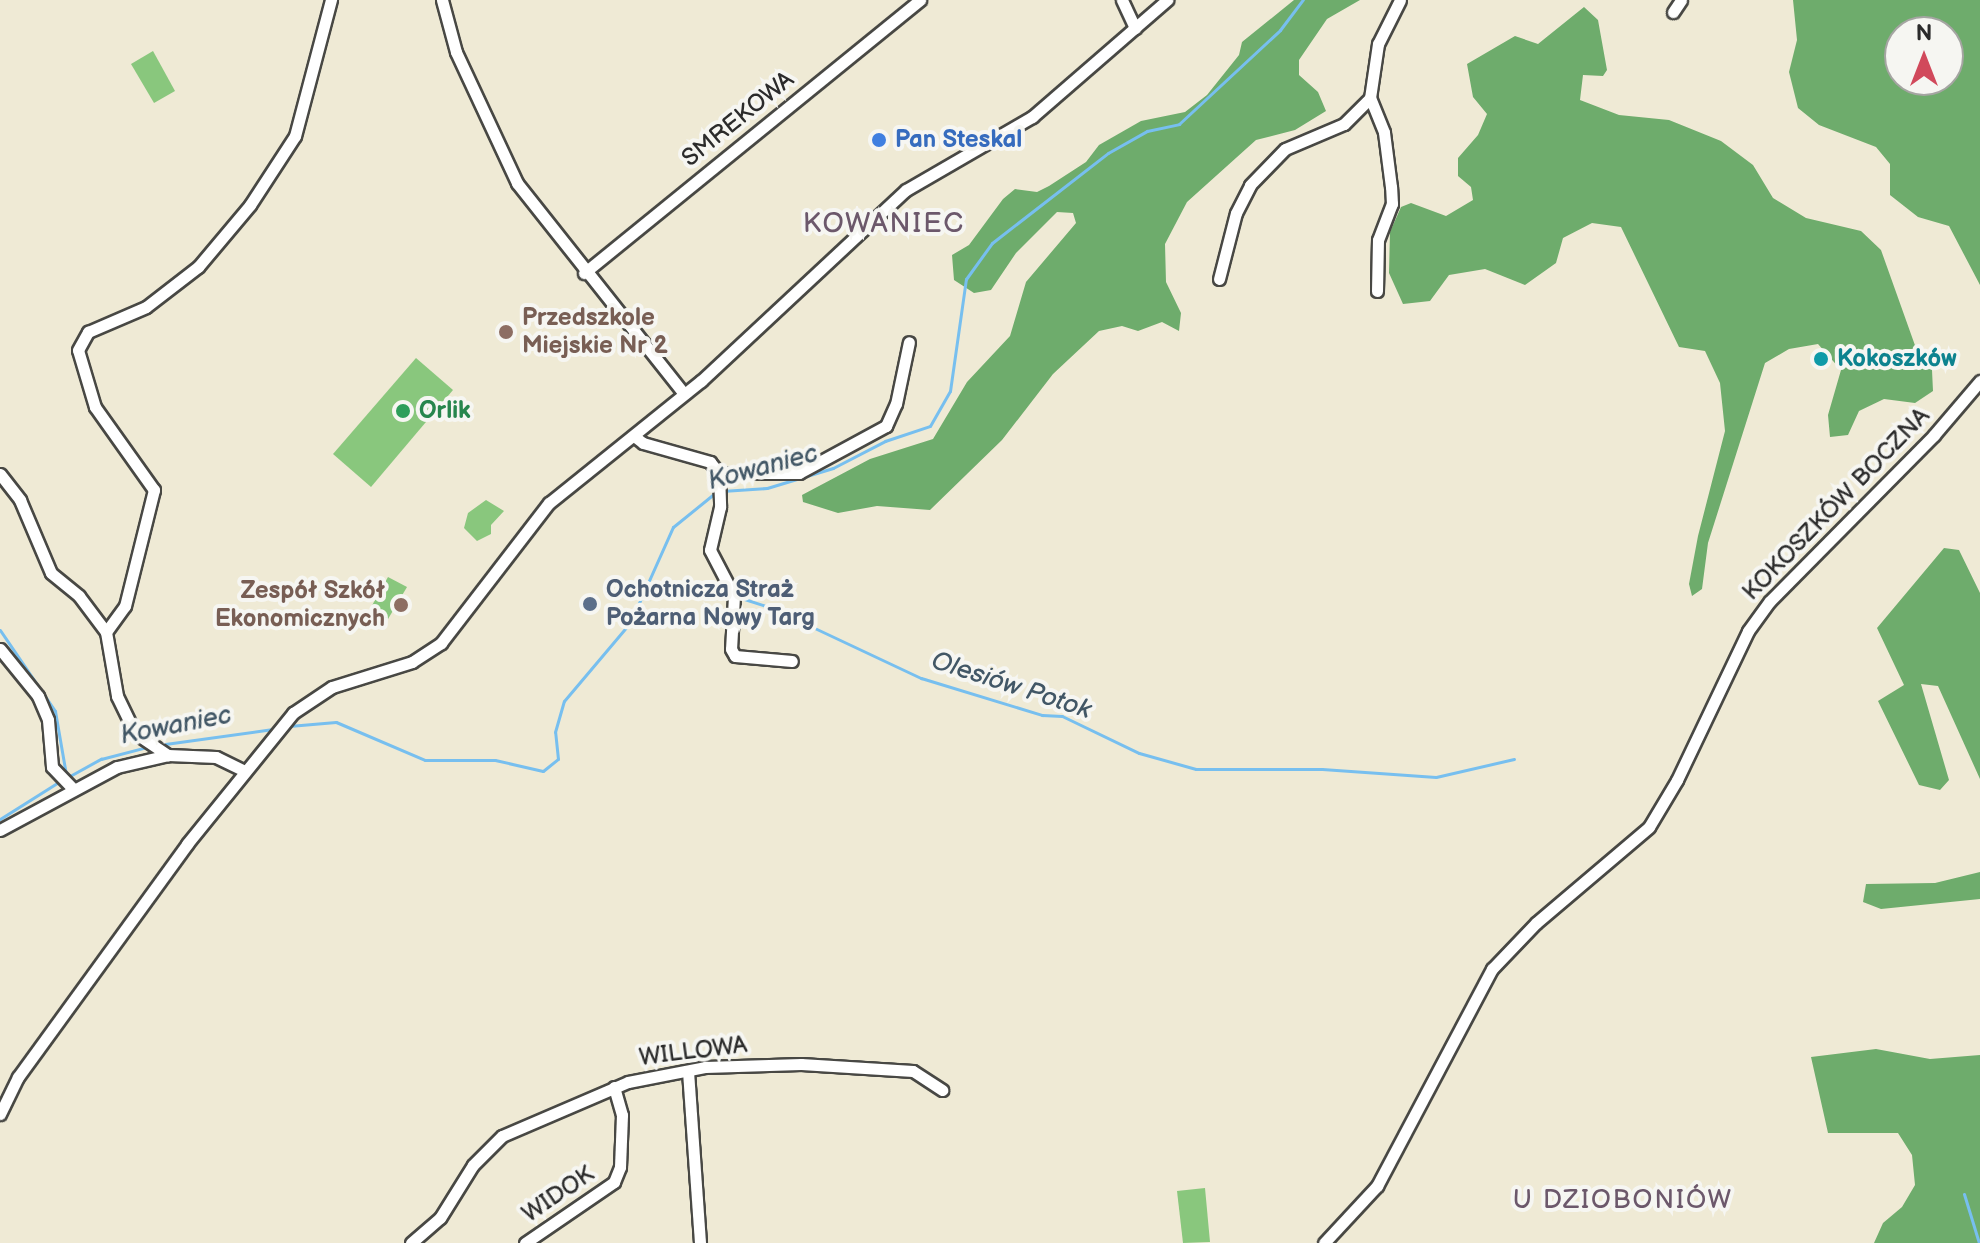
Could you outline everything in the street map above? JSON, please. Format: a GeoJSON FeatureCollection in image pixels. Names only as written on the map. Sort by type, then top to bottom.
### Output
{"type":"FeatureCollection","features":[{"type":"Feature","properties":{"kind":"street"},"geometry":{"type":"LineString","coordinates":[[106,632],[125,606],[154,490],[95,407],[78,350],[88,332],[146,307],[198,267],[250,205],[295,136],[331,0]]}},
{"type":"Feature","properties":{"kind":"street"},"geometry":{"type":"LineString","coordinates":[[442,0],[456,52],[517,183],[584,273],[684,394]]}},
{"type":"Feature","properties":{"kind":"street","name":"SMREKOWA"},"geometry":{"type":"LineString","coordinates":[[584,273],[920,0]]}},
{"type":"Feature","properties":{"kind":"street"},"geometry":{"type":"LineString","coordinates":[[1122,0],[1135,28]]}},
{"type":"Feature","properties":{"kind":"street"},"geometry":{"type":"LineString","coordinates":[[0,1114],[27,1063],[243,770],[293,713],[332,687],[412,662],[441,643],[530,524],[684,394],[906,190],[1032,117],[1167,0]]}},
{"type":"Feature","properties":{"kind":"street"},"geometry":{"type":"LineString","coordinates":[[1377,291],[1378,240],[1392,204],[1384,132],[1370,98],[1378,44],[1400,0]]}},
{"type":"Feature","properties":{"kind":"street"},"geometry":{"type":"LineString","coordinates":[[1673,12],[1681,0]]}},
{"type":"Feature","properties":{"kind":"street"},"geometry":{"type":"LineString","coordinates":[[1219,279],[1236,213],[1250,185],[1285,149],[1344,124],[1370,98]]}},
{"type":"Feature","properties":{"kind":"street"},"geometry":{"type":"LineString","coordinates":[[720,477],[799,473],[886,426],[896,404],[909,342]]}},
{"type":"Feature","properties":{"kind":"street","name":"KOKOSZKÓW BOCZNA"},"geometry":{"type":"LineString","coordinates":[[1324,1243],[1377,1186],[1492,969],[1536,923],[1649,827],[1677,780],[1748,631],[1770,601],[1934,435],[1980,381]]}},
{"type":"Feature","properties":{"kind":"street"},"geometry":{"type":"LineString","coordinates":[[634,436],[710,462],[720,477],[721,501],[710,550],[734,596],[731,649],[735,656],[792,661]]}},
{"type":"Feature","properties":{"kind":"street"},"geometry":{"type":"LineString","coordinates":[[0,474],[20,500],[51,573],[79,596],[106,632],[117,696],[141,739],[163,752]]}},
{"type":"Feature","properties":{"kind":"street"},"geometry":{"type":"LineString","coordinates":[[0,649],[44,708],[52,767],[73,789]]}},
{"type":"Feature","properties":{"kind":"street"},"geometry":{"type":"LineString","coordinates":[[0,830],[117,767],[163,752],[216,757],[243,770]]}},
{"type":"Feature","properties":{"kind":"street","name":"WILLOWA"},"geometry":{"type":"LineString","coordinates":[[411,1243],[440,1218],[488,1147],[520,1127],[614,1087],[734,1065],[913,1071],[942,1090]]}},
{"type":"Feature","properties":{"kind":"street"},"geometry":{"type":"LineString","coordinates":[[688,1071],[700,1243]]}},
{"type":"Feature","properties":{"kind":"street","name":"WIDOK"},"geometry":{"type":"LineString","coordinates":[[525,1243],[614,1182],[620,1167],[622,1115],[614,1087]]}},
{"type":"Feature","properties":{"kind":"green space"},"geometry":{"type":"Polygon","coordinates":[[[1294,0],[1360,0],[1327,19],[1299,60],[1299,75],[1318,92],[1326,111],[1295,130],[1256,140],[1187,202],[1165,244],[1166,282],[1181,313],[1179,331],[1162,322],[1138,331],[1122,326],[1099,331],[1053,374],[1002,440],[930,510],[877,506],[838,513],[803,502],[802,495],[870,459],[933,439],[967,382],[1010,336],[1026,282],[1076,223],[1073,213],[1057,212],[1016,253],[991,290],[974,293],[954,280],[952,255],[969,245],[1003,199],[1015,189],[1037,192],[1049,186],[1086,162],[1099,145],[1141,121],[1185,112],[1207,95],[1239,55],[1242,42],[1294,0]]]}},
{"type":"Feature","properties":{"kind":"green space"},"geometry":{"type":"Polygon","coordinates":[[[1793,0],[1980,0],[1980,285],[1949,226],[1918,217],[1890,195],[1890,164],[1876,147],[1819,125],[1798,108],[1789,72],[1797,40],[1793,0]]]}},
{"type":"Feature","properties":{"kind":"green space"},"geometry":{"type":"Polygon","coordinates":[[[1584,7],[1598,20],[1607,70],[1603,76],[1583,75],[1580,100],[1619,115],[1669,120],[1721,141],[1753,165],[1773,198],[1806,218],[1861,231],[1881,250],[1917,351],[1932,370],[1933,391],[1915,403],[1884,399],[1859,411],[1848,435],[1830,437],[1828,415],[1841,370],[1818,344],[1789,349],[1765,363],[1708,543],[1702,589],[1692,596],[1689,584],[1698,536],[1725,431],[1720,383],[1705,351],[1679,347],[1621,227],[1592,223],[1563,238],[1556,263],[1525,285],[1485,269],[1449,275],[1430,301],[1403,304],[1389,273],[1390,232],[1401,207],[1411,203],[1446,216],[1473,200],[1471,187],[1458,176],[1458,158],[1478,135],[1487,114],[1473,97],[1467,64],[1515,36],[1538,44],[1584,7]]]}},
{"type":"Feature","properties":{"kind":"green space"},"geometry":{"type":"Polygon","coordinates":[[[153,51],[175,91],[154,103],[131,64],[153,51]]]}},
{"type":"Feature","properties":{"kind":"green space","name":"Orlik"},"geometry":{"type":"Polygon","coordinates":[[[416,358],[453,390],[371,487],[333,454],[416,358]]]}},
{"type":"Feature","properties":{"kind":"green space"},"geometry":{"type":"Polygon","coordinates":[[[486,500],[504,511],[491,525],[491,534],[477,541],[464,528],[468,513],[486,500]]]}},
{"type":"Feature","properties":{"kind":"green space"},"geometry":{"type":"Polygon","coordinates":[[[1944,548],[1959,550],[1980,593],[1980,779],[1938,686],[1921,684],[1949,780],[1940,790],[1919,785],[1878,701],[1904,685],[1877,628],[1944,548]]]}},
{"type":"Feature","properties":{"kind":"green space"},"geometry":{"type":"Polygon","coordinates":[[[388,577],[407,587],[388,619],[370,609],[388,577]]]}},
{"type":"Feature","properties":{"kind":"green space"},"geometry":{"type":"Polygon","coordinates":[[[1980,872],[1980,899],[1881,909],[1863,902],[1866,884],[1935,883],[1980,872]]]}},
{"type":"Feature","properties":{"kind":"green space"},"geometry":{"type":"Polygon","coordinates":[[[1876,1049],[1930,1059],[1980,1055],[1980,1243],[1874,1243],[1883,1223],[1902,1207],[1915,1185],[1912,1155],[1898,1133],[1828,1133],[1811,1057],[1876,1049]]]}},
{"type":"Feature","properties":{"kind":"green space"},"geometry":{"type":"Polygon","coordinates":[[[1205,1188],[1210,1242],[1183,1243],[1177,1191],[1205,1188]]]}},
{"type":"Feature","properties":{"kind":"waterway","name":"Kowaniec"},"geometry":{"type":"LineString","coordinates":[[722,491],[767,488],[833,468],[885,441],[930,426],[950,391],[966,279],[992,243],[1108,153],[1147,131],[1179,124],[1280,30],[1303,0]]}},
{"type":"Feature","properties":{"kind":"waterway","name":"Kowaniec"},"geometry":{"type":"LineString","coordinates":[[289,726],[336,722],[425,760],[495,760],[543,771],[558,759],[555,732],[564,701],[630,623],[673,527],[715,493]]}},
{"type":"Feature","properties":{"kind":"waterway","name":"Olesiów Potok"},"geometry":{"type":"LineString","coordinates":[[652,586],[674,583],[730,596]]}},
{"type":"Feature","properties":{"kind":"waterway","name":"Olesiów Potok"},"geometry":{"type":"LineString","coordinates":[[738,597],[772,608],[921,678],[1042,715],[1062,716],[1139,753],[1196,769],[1322,769],[1436,777],[1514,759]]}},
{"type":"Feature","properties":{"kind":"waterway"},"geometry":{"type":"LineString","coordinates":[[0,630],[55,711],[66,775]]}},
{"type":"Feature","properties":{"kind":"waterway","name":"Kowaniec"},"geometry":{"type":"LineString","coordinates":[[158,745],[273,729]]}},
{"type":"Feature","properties":{"kind":"waterway","name":"Kowaniec"},"geometry":{"type":"LineString","coordinates":[[68,777],[101,759],[147,747]]}},
{"type":"Feature","properties":{"kind":"waterway","name":"Kowaniec"},"geometry":{"type":"LineString","coordinates":[[0,819],[62,780]]}},
{"type":"Feature","properties":{"kind":"waterway"},"geometry":{"type":"LineString","coordinates":[[1964,1194],[1979,1243]]}},
{"type":"Feature","properties":{"kind":"place","name":"Pan Steskal"},"geometry":{"type":"Point","coordinates":[879,140]}},
{"type":"Feature","properties":{"kind":"place","name":"Przedszkole Miejskie Nr 2"},"geometry":{"type":"Point","coordinates":[506,332]}},
{"type":"Feature","properties":{"kind":"place","name":"Kokoszków"},"geometry":{"type":"Point","coordinates":[1821,359]}},
{"type":"Feature","properties":{"kind":"place","name":"Orlik"},"geometry":{"type":"Point","coordinates":[403,411]}},
{"type":"Feature","properties":{"kind":"place","name":"Ochotnicza Straż Pożarna Nowy Targ"},"geometry":{"type":"Point","coordinates":[590,604]}},
{"type":"Feature","properties":{"kind":"place","name":"Zespół Szkół Ekonomicznych"},"geometry":{"type":"Point","coordinates":[401,605]}},
{"type":"Feature","properties":{"kind":"district","name":"KOWANIEC"},"geometry":{"type":"Point","coordinates":[884,224]}},
{"type":"Feature","properties":{"kind":"district","name":"U DZIOBONIÓW"},"geometry":{"type":"Point","coordinates":[1623,1201]}}]}
